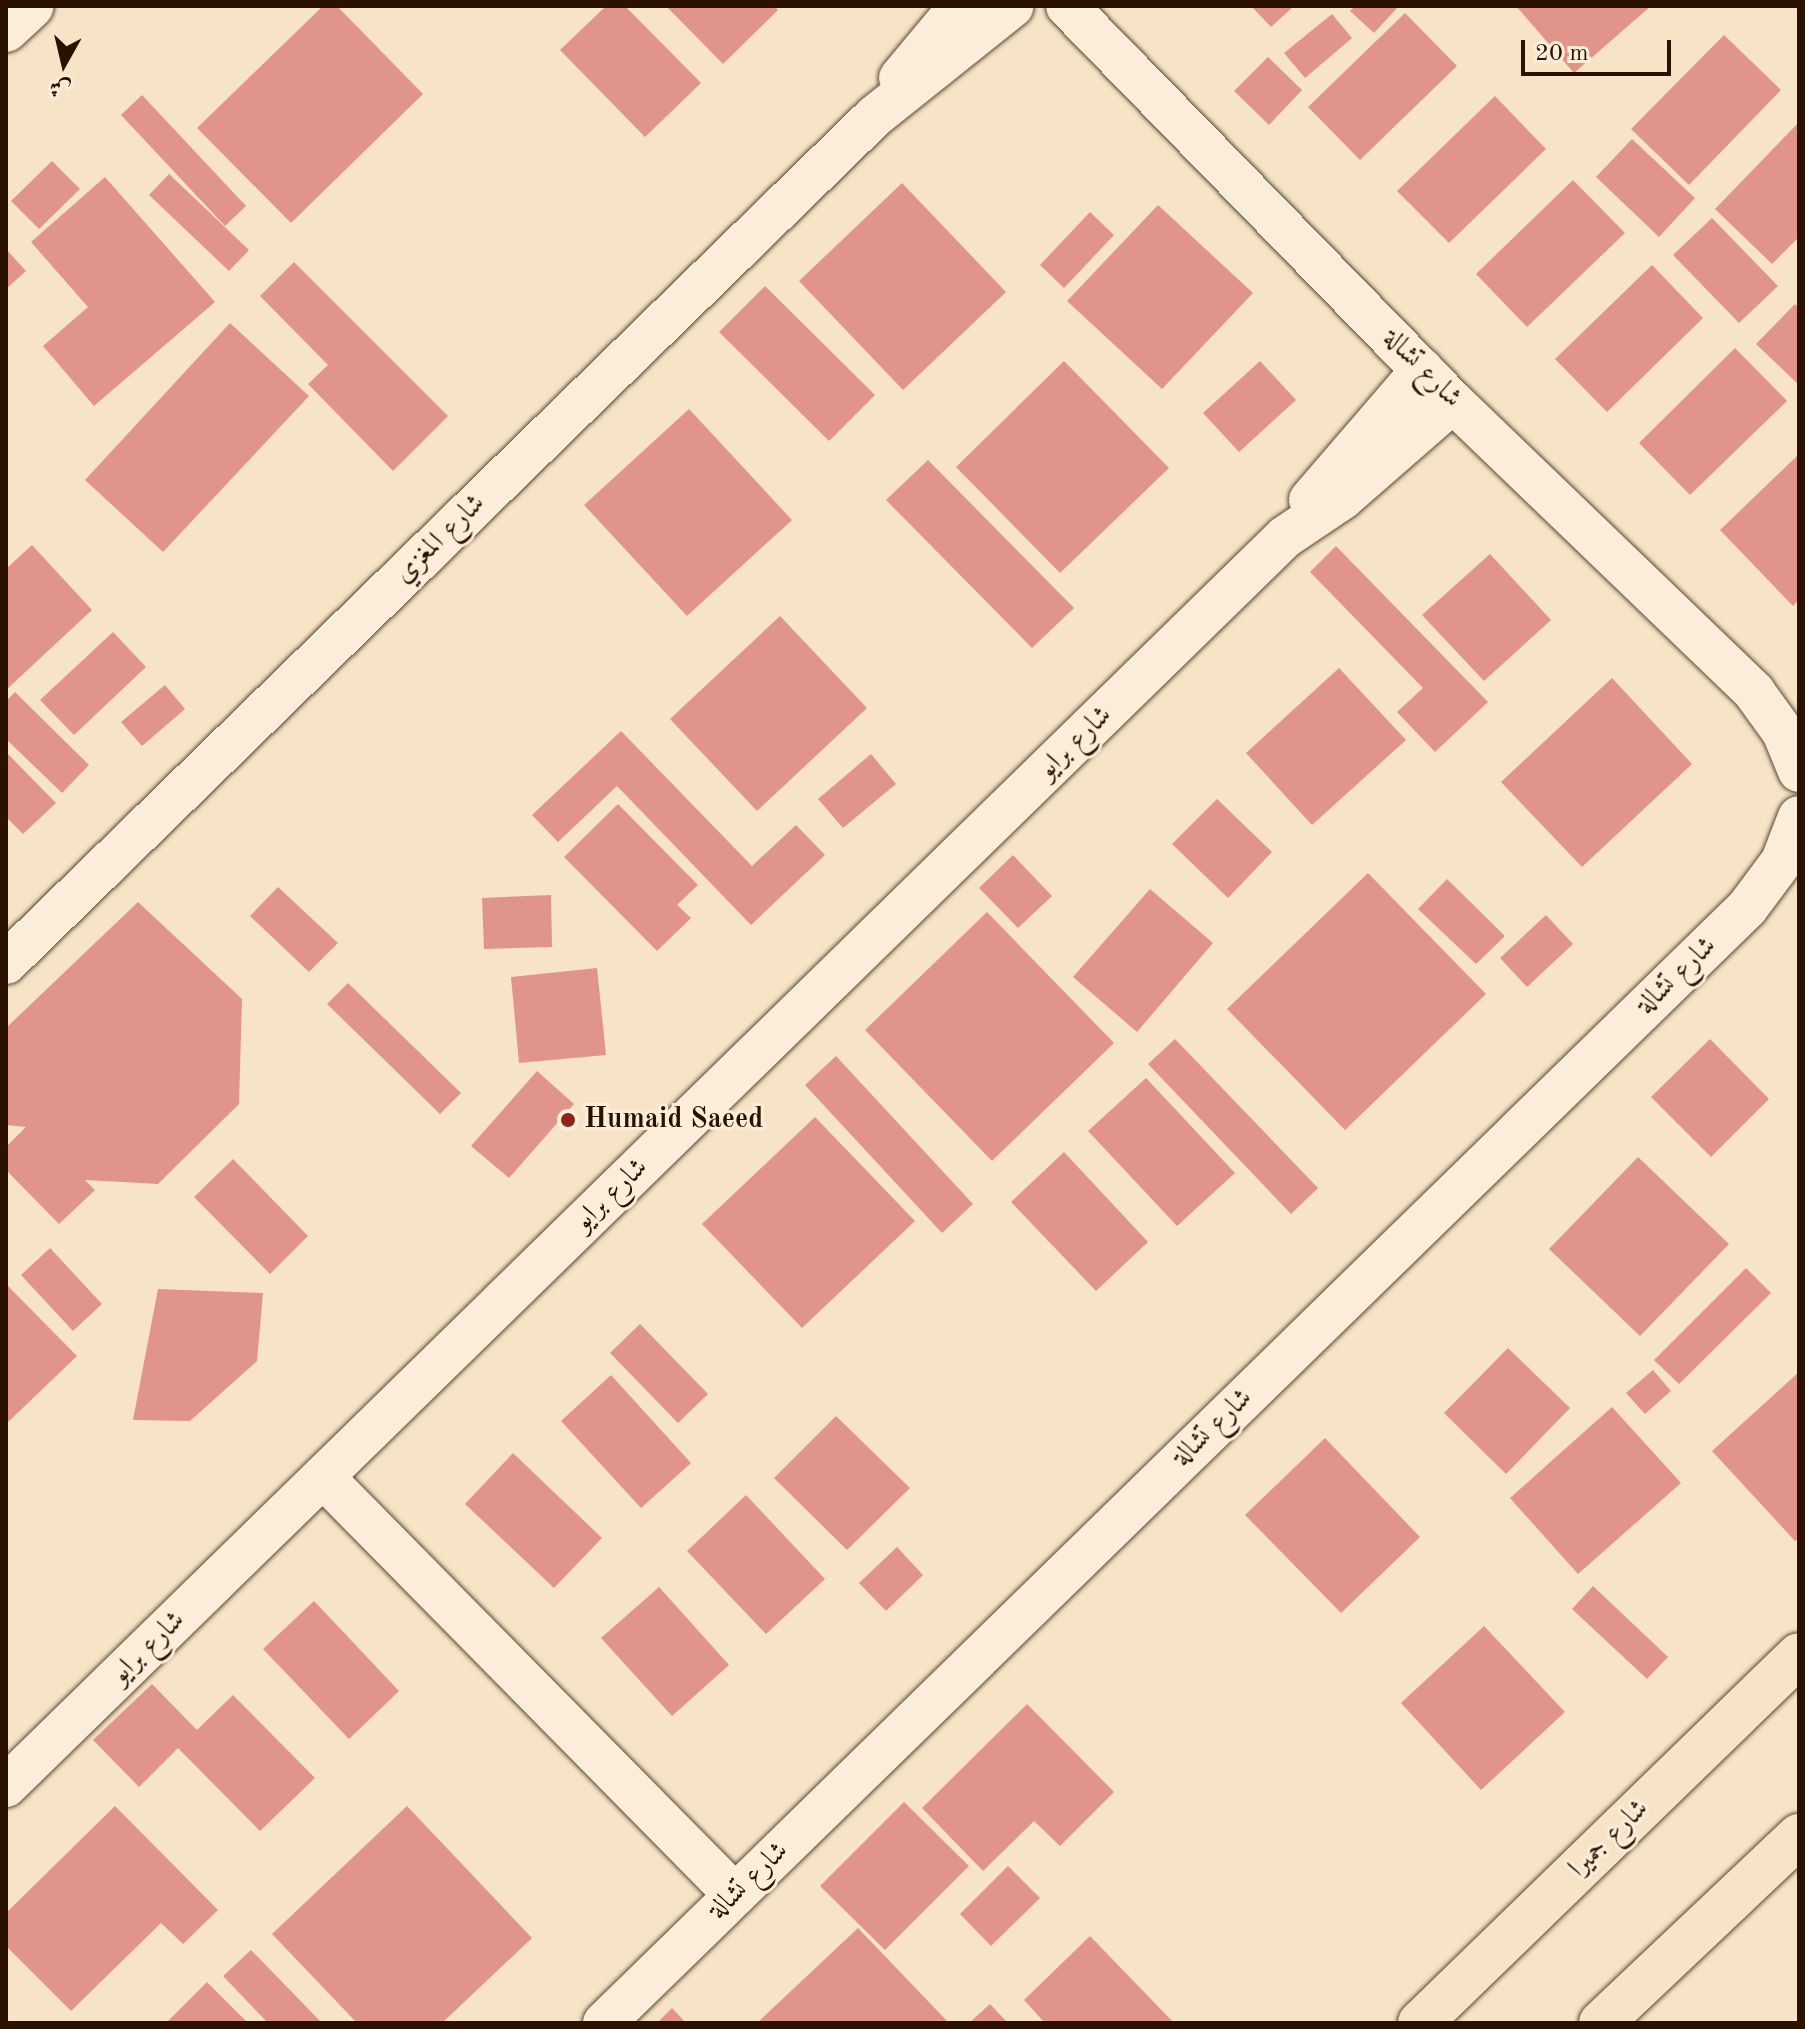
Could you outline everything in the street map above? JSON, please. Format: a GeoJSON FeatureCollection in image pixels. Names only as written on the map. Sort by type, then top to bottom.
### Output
{"type":"FeatureCollection","features":[{"type":"Feature","properties":{"kind":"main road","name":"شارع جميرا"},"geometry":{"type":"LineString","coordinates":[[1420,2023],[1799,1655]]}},
{"type":"Feature","properties":{"kind":"main road"},"geometry":{"type":"LineString","coordinates":[[1601,2023],[1799,1836]]}},
{"type":"Feature","properties":{"kind":"street"},"geometry":{"type":"LineString","coordinates":[[6,30],[32,6]]}},
{"type":"Feature","properties":{"kind":"street","name":"شارع المغزي"},"geometry":{"type":"LineString","coordinates":[[875,116],[960,6]]}},
{"type":"Feature","properties":{"kind":"street","name":"شارع المغزي"},"geometry":{"type":"LineString","coordinates":[[6,963],[875,116],[1013,6]]}},
{"type":"Feature","properties":{"kind":"street","name":"شارع تشالة"},"geometry":{"type":"LineString","coordinates":[[1067,6],[1453,402],[1754,692],[1783,732],[1799,771]]}},
{"type":"Feature","properties":{"kind":"street","name":"شارع برايو"},"geometry":{"type":"LineString","coordinates":[[6,1786],[1285,537],[1422,370]]}},
{"type":"Feature","properties":{"kind":"street","name":"شارع برايو"},"geometry":{"type":"LineString","coordinates":[[1285,537],[1343,498],[1453,402]]}},
{"type":"Feature","properties":{"kind":"street","name":"شارع تشالة"},"geometry":{"type":"LineString","coordinates":[[604,2023],[1747,908],[1782,861],[1799,817]]}},
{"type":"Feature","properties":{"kind":"street"},"geometry":{"type":"LineString","coordinates":[[323,1477],[735,1895]]}},
{"type":"Feature","properties":{"kind":"building"},"geometry":{"type":"Polygon","coordinates":[[[323,6],[337,6],[423,94],[291,223],[197,128],[323,6]]]}},
{"type":"Feature","properties":{"kind":"building"},"geometry":{"type":"Polygon","coordinates":[[[606,6],[625,6],[701,83],[645,137],[560,50],[606,6]]]}},
{"type":"Feature","properties":{"kind":"building"},"geometry":{"type":"Polygon","coordinates":[[[666,6],[774,6],[778,10],[723,64],[666,6]]]}},
{"type":"Feature","properties":{"kind":"building"},"geometry":{"type":"Polygon","coordinates":[[[1251,6],[1294,6],[1271,27],[1251,6]]]}},
{"type":"Feature","properties":{"kind":"building"},"geometry":{"type":"Polygon","coordinates":[[[1355,6],[1399,6],[1374,33],[1350,11],[1355,6]]]}},
{"type":"Feature","properties":{"kind":"building"},"geometry":{"type":"Polygon","coordinates":[[[1516,6],[1651,6],[1574,73],[1516,6]]]}},
{"type":"Feature","properties":{"kind":"building"},"geometry":{"type":"Polygon","coordinates":[[[1405,13],[1457,66],[1360,160],[1308,107],[1405,13]]]}},
{"type":"Feature","properties":{"kind":"building"},"geometry":{"type":"Polygon","coordinates":[[[1332,14],[1352,38],[1305,78],[1284,53],[1332,14]]]}},
{"type":"Feature","properties":{"kind":"building"},"geometry":{"type":"Polygon","coordinates":[[[1724,35],[1781,90],[1689,185],[1631,129],[1724,35]]]}},
{"type":"Feature","properties":{"kind":"building"},"geometry":{"type":"Polygon","coordinates":[[[1268,57],[1302,90],[1269,125],[1234,91],[1268,57]]]}},
{"type":"Feature","properties":{"kind":"building"},"geometry":{"type":"Polygon","coordinates":[[[142,95],[246,206],[225,226],[121,115],[142,95]]]}},
{"type":"Feature","properties":{"kind":"building"},"geometry":{"type":"Polygon","coordinates":[[[1495,96],[1546,149],[1449,243],[1397,191],[1495,96]]]}},
{"type":"Feature","properties":{"kind":"building"},"geometry":{"type":"Polygon","coordinates":[[[1799,122],[1799,237],[1772,264],[1715,209],[1799,122]]]}},
{"type":"Feature","properties":{"kind":"building"},"geometry":{"type":"Polygon","coordinates":[[[1632,139],[1695,198],[1659,237],[1596,177],[1632,139]]]}},
{"type":"Feature","properties":{"kind":"building"},"geometry":{"type":"Polygon","coordinates":[[[52,161],[80,189],[39,229],[11,201],[52,161]]]}},
{"type":"Feature","properties":{"kind":"building"},"geometry":{"type":"Polygon","coordinates":[[[169,174],[249,250],[229,271],[149,195],[169,174]]]}},
{"type":"Feature","properties":{"kind":"building"},"geometry":{"type":"Polygon","coordinates":[[[105,177],[215,302],[94,406],[43,346],[88,307],[31,242],[105,177]]]}},
{"type":"Feature","properties":{"kind":"building"},"geometry":{"type":"Polygon","coordinates":[[[1573,180],[1625,233],[1527,327],[1476,274],[1573,180]]]}},
{"type":"Feature","properties":{"kind":"building"},"geometry":{"type":"Polygon","coordinates":[[[902,183],[1006,292],[903,390],[799,281],[902,183]]]}},
{"type":"Feature","properties":{"kind":"building"},"geometry":{"type":"Polygon","coordinates":[[[1158,205],[1253,293],[1162,389],[1067,301],[1158,205]]]}},
{"type":"Feature","properties":{"kind":"building"},"geometry":{"type":"Polygon","coordinates":[[[1090,212],[1114,235],[1064,288],[1040,265],[1090,212]]]}},
{"type":"Feature","properties":{"kind":"building"},"geometry":{"type":"Polygon","coordinates":[[[1712,218],[1778,286],[1739,323],[1673,255],[1712,218]]]}},
{"type":"Feature","properties":{"kind":"building"},"geometry":{"type":"Polygon","coordinates":[[[6,249],[26,271],[6,289],[6,249]]]}},
{"type":"Feature","properties":{"kind":"building"},"geometry":{"type":"Polygon","coordinates":[[[294,262],[448,416],[393,471],[308,384],[328,365],[260,296],[294,262]]]}},
{"type":"Feature","properties":{"kind":"building"},"geometry":{"type":"Polygon","coordinates":[[[1652,265],[1703,318],[1607,412],[1555,359],[1652,265]]]}},
{"type":"Feature","properties":{"kind":"building"},"geometry":{"type":"Polygon","coordinates":[[[765,286],[875,395],[829,441],[719,332],[765,286]]]}},
{"type":"Feature","properties":{"kind":"building"},"geometry":{"type":"Polygon","coordinates":[[[1795,304],[1799,308],[1799,385],[1756,344],[1795,304]]]}},
{"type":"Feature","properties":{"kind":"building"},"geometry":{"type":"Polygon","coordinates":[[[230,323],[309,396],[163,552],[85,480],[230,323]]]}},
{"type":"Feature","properties":{"kind":"building"},"geometry":{"type":"Polygon","coordinates":[[[1735,348],[1787,401],[1690,495],[1639,443],[1735,348]]]}},
{"type":"Feature","properties":{"kind":"building"},"geometry":{"type":"Polygon","coordinates":[[[1064,361],[1169,468],[1060,573],[956,467],[1064,361]]]}},
{"type":"Feature","properties":{"kind":"building"},"geometry":{"type":"Polygon","coordinates":[[[1260,361],[1296,400],[1239,452],[1203,413],[1260,361]]]}},
{"type":"Feature","properties":{"kind":"building"},"geometry":{"type":"Polygon","coordinates":[[[689,409],[792,520],[687,616],[584,505],[689,409]]]}},
{"type":"Feature","properties":{"kind":"building"},"geometry":{"type":"Polygon","coordinates":[[[1799,454],[1799,600],[1793,606],[1720,530],[1799,454]]]}},
{"type":"Feature","properties":{"kind":"building"},"geometry":{"type":"Polygon","coordinates":[[[928,460],[1074,608],[1032,648],[886,500],[928,460]]]}},
{"type":"Feature","properties":{"kind":"building"},"geometry":{"type":"Polygon","coordinates":[[[32,545],[92,610],[6,690],[6,569],[32,545]]]}},
{"type":"Feature","properties":{"kind":"building"},"geometry":{"type":"Polygon","coordinates":[[[1336,546],[1488,702],[1435,752],[1397,712],[1423,688],[1310,572],[1336,546]]]}},
{"type":"Feature","properties":{"kind":"building"},"geometry":{"type":"Polygon","coordinates":[[[1490,554],[1551,620],[1484,681],[1422,615],[1490,554]]]}},
{"type":"Feature","properties":{"kind":"building"},"geometry":{"type":"Polygon","coordinates":[[[780,616],[867,708],[757,811],[670,719],[780,616]]]}},
{"type":"Feature","properties":{"kind":"building"},"geometry":{"type":"Polygon","coordinates":[[[113,632],[146,667],[74,735],[40,700],[113,632]]]}},
{"type":"Feature","properties":{"kind":"building"},"geometry":{"type":"Polygon","coordinates":[[[1339,668],[1406,740],[1312,825],[1246,753],[1339,668]]]}},
{"type":"Feature","properties":{"kind":"building"},"geometry":{"type":"Polygon","coordinates":[[[1612,678],[1692,764],[1582,867],[1501,782],[1612,678]]]}},
{"type":"Feature","properties":{"kind":"building"},"geometry":{"type":"Polygon","coordinates":[[[165,685],[185,709],[142,746],[121,722],[165,685]]]}},
{"type":"Feature","properties":{"kind":"building"},"geometry":{"type":"Polygon","coordinates":[[[15,692],[89,765],[62,793],[6,739],[6,701],[15,692]]]}},
{"type":"Feature","properties":{"kind":"building"},"geometry":{"type":"Polygon","coordinates":[[[621,731],[752,866],[796,825],[825,855],[751,925],[617,786],[558,842],[532,815],[621,731]]]}},
{"type":"Feature","properties":{"kind":"building"},"geometry":{"type":"Polygon","coordinates":[[[6,752],[56,803],[23,834],[6,817],[6,752]]]}},
{"type":"Feature","properties":{"kind":"building"},"geometry":{"type":"Polygon","coordinates":[[[871,754],[896,784],[843,828],[818,799],[871,754]]]}},
{"type":"Feature","properties":{"kind":"building"},"geometry":{"type":"Polygon","coordinates":[[[1217,799],[1272,852],[1228,898],[1172,844],[1217,799]]]}},
{"type":"Feature","properties":{"kind":"building"},"geometry":{"type":"Polygon","coordinates":[[[618,804],[698,885],[677,905],[691,918],[657,951],[564,857],[618,804]]]}},
{"type":"Feature","properties":{"kind":"building"},"geometry":{"type":"Polygon","coordinates":[[[1013,855],[1052,896],[1018,928],[979,888],[1013,855]]]}},
{"type":"Feature","properties":{"kind":"building"},"geometry":{"type":"Polygon","coordinates":[[[1368,873],[1486,994],[1345,1130],[1227,1009],[1368,873]]]}},
{"type":"Feature","properties":{"kind":"building"},"geometry":{"type":"Polygon","coordinates":[[[1447,879],[1505,936],[1476,964],[1418,909],[1447,879]]]}},
{"type":"Feature","properties":{"kind":"building"},"geometry":{"type":"Polygon","coordinates":[[[278,887],[338,943],[309,972],[250,916],[278,887]]]}},
{"type":"Feature","properties":{"kind":"building"},"geometry":{"type":"Polygon","coordinates":[[[1150,889],[1213,943],[1137,1032],[1073,977],[1150,889]]]}},
{"type":"Feature","properties":{"kind":"building"},"geometry":{"type":"Polygon","coordinates":[[[551,895],[552,947],[484,949],[482,898],[551,895]]]}},
{"type":"Feature","properties":{"kind":"building"},"geometry":{"type":"Polygon","coordinates":[[[138,902],[242,999],[239,1104],[158,1184],[85,1180],[95,1190],[59,1224],[6,1170],[6,1147],[26,1127],[6,1125],[6,1028],[138,902]]]}},
{"type":"Feature","properties":{"kind":"building"},"geometry":{"type":"Polygon","coordinates":[[[987,912],[1114,1043],[992,1161],[865,1030],[987,912]]]}},
{"type":"Feature","properties":{"kind":"building"},"geometry":{"type":"Polygon","coordinates":[[[1546,915],[1573,944],[1527,987],[1500,958],[1546,915]]]}},
{"type":"Feature","properties":{"kind":"building"},"geometry":{"type":"Polygon","coordinates":[[[597,968],[606,1055],[519,1063],[511,977],[597,968]]]}},
{"type":"Feature","properties":{"kind":"building"},"geometry":{"type":"Polygon","coordinates":[[[348,983],[461,1093],[440,1114],[327,1004],[348,983]]]}},
{"type":"Feature","properties":{"kind":"building"},"geometry":{"type":"Polygon","coordinates":[[[1175,1039],[1318,1188],[1291,1214],[1148,1064],[1175,1039]]]}},
{"type":"Feature","properties":{"kind":"building"},"geometry":{"type":"Polygon","coordinates":[[[1710,1039],[1769,1099],[1711,1157],[1651,1097],[1710,1039]]]}},
{"type":"Feature","properties":{"kind":"building"},"geometry":{"type":"Polygon","coordinates":[[[836,1056],[973,1204],[942,1233],[805,1085],[836,1056]]]}},
{"type":"Feature","properties":{"kind":"building"},"geometry":{"type":"Polygon","coordinates":[[[537,1071],[574,1104],[509,1178],[471,1146],[537,1071]]]}},
{"type":"Feature","properties":{"kind":"building"},"geometry":{"type":"Polygon","coordinates":[[[1146,1078],[1235,1173],[1177,1226],[1088,1131],[1146,1078]]]}},
{"type":"Feature","properties":{"kind":"building"},"geometry":{"type":"Polygon","coordinates":[[[815,1117],[915,1221],[802,1328],[702,1224],[815,1117]]]}},
{"type":"Feature","properties":{"kind":"building"},"geometry":{"type":"Polygon","coordinates":[[[1064,1152],[1148,1242],[1096,1291],[1011,1202],[1064,1152]]]}},
{"type":"Feature","properties":{"kind":"building"},"geometry":{"type":"Polygon","coordinates":[[[1638,1157],[1729,1244],[1640,1336],[1549,1249],[1638,1157]]]}},
{"type":"Feature","properties":{"kind":"building"},"geometry":{"type":"Polygon","coordinates":[[[233,1159],[308,1236],[270,1274],[194,1197],[233,1159]]]}},
{"type":"Feature","properties":{"kind":"building"},"geometry":{"type":"Polygon","coordinates":[[[50,1248],[102,1304],[73,1331],[21,1275],[50,1248]]]}},
{"type":"Feature","properties":{"kind":"building"},"geometry":{"type":"Polygon","coordinates":[[[1746,1268],[1771,1293],[1679,1384],[1654,1360],[1746,1268]]]}},
{"type":"Feature","properties":{"kind":"building"},"geometry":{"type":"Polygon","coordinates":[[[6,1284],[77,1356],[6,1424],[6,1284]]]}},
{"type":"Feature","properties":{"kind":"building"},"geometry":{"type":"Polygon","coordinates":[[[158,1289],[263,1293],[257,1361],[190,1421],[133,1420],[158,1289]]]}},
{"type":"Feature","properties":{"kind":"building"},"geometry":{"type":"Polygon","coordinates":[[[640,1324],[708,1394],[678,1423],[610,1353],[640,1324]]]}},
{"type":"Feature","properties":{"kind":"building"},"geometry":{"type":"Polygon","coordinates":[[[1508,1348],[1570,1408],[1506,1474],[1444,1413],[1508,1348]]]}},
{"type":"Feature","properties":{"kind":"building"},"geometry":{"type":"Polygon","coordinates":[[[1653,1370],[1671,1391],[1645,1414],[1626,1393],[1653,1370]]]}},
{"type":"Feature","properties":{"kind":"building"},"geometry":{"type":"Polygon","coordinates":[[[1799,1372],[1799,1538],[1795,1541],[1712,1451],[1799,1372]]]}},
{"type":"Feature","properties":{"kind":"building"},"geometry":{"type":"Polygon","coordinates":[[[611,1375],[691,1463],[641,1508],[561,1421],[611,1375]]]}},
{"type":"Feature","properties":{"kind":"building"},"geometry":{"type":"Polygon","coordinates":[[[1612,1407],[1681,1483],[1578,1574],[1510,1498],[1612,1407]]]}},
{"type":"Feature","properties":{"kind":"building"},"geometry":{"type":"Polygon","coordinates":[[[836,1416],[910,1488],[847,1550],[774,1478],[836,1416]]]}},
{"type":"Feature","properties":{"kind":"building"},"geometry":{"type":"Polygon","coordinates":[[[1325,1438],[1420,1537],[1341,1613],[1245,1515],[1325,1438]]]}},
{"type":"Feature","properties":{"kind":"building"},"geometry":{"type":"Polygon","coordinates":[[[513,1453],[602,1538],[554,1588],[465,1504],[513,1453]]]}},
{"type":"Feature","properties":{"kind":"building"},"geometry":{"type":"Polygon","coordinates":[[[746,1495],[825,1579],[766,1634],[687,1551],[746,1495]]]}},
{"type":"Feature","properties":{"kind":"building"},"geometry":{"type":"Polygon","coordinates":[[[897,1547],[923,1575],[886,1611],[859,1583],[897,1547]]]}},
{"type":"Feature","properties":{"kind":"building"},"geometry":{"type":"Polygon","coordinates":[[[1593,1586],[1668,1657],[1647,1679],[1572,1609],[1593,1586]]]}},
{"type":"Feature","properties":{"kind":"building"},"geometry":{"type":"Polygon","coordinates":[[[659,1587],[729,1665],[672,1716],[601,1638],[659,1587]]]}},
{"type":"Feature","properties":{"kind":"building"},"geometry":{"type":"Polygon","coordinates":[[[314,1601],[399,1691],[349,1739],[263,1649],[314,1601]]]}},
{"type":"Feature","properties":{"kind":"building"},"geometry":{"type":"Polygon","coordinates":[[[1484,1626],[1565,1712],[1481,1790],[1401,1703],[1484,1626]]]}},
{"type":"Feature","properties":{"kind":"building"},"geometry":{"type":"Polygon","coordinates":[[[152,1684],[197,1730],[233,1695],[315,1778],[260,1831],[178,1748],[139,1787],[93,1740],[152,1684]]]}},
{"type":"Feature","properties":{"kind":"building"},"geometry":{"type":"Polygon","coordinates":[[[1027,1704],[1114,1792],[1060,1846],[1034,1821],[983,1871],[922,1808],[1027,1704]]]}},
{"type":"Feature","properties":{"kind":"building"},"geometry":{"type":"Polygon","coordinates":[[[904,1802],[969,1866],[885,1950],[820,1886],[904,1802]]]}},
{"type":"Feature","properties":{"kind":"building"},"geometry":{"type":"Polygon","coordinates":[[[115,1806],[218,1910],[183,1944],[161,1923],[71,2011],[6,1946],[6,1913],[115,1806]]]}},
{"type":"Feature","properties":{"kind":"building"},"geometry":{"type":"Polygon","coordinates":[[[407,1806],[532,1938],[442,2023],[357,2023],[272,1934],[407,1806]]]}},
{"type":"Feature","properties":{"kind":"building"},"geometry":{"type":"Polygon","coordinates":[[[1008,1866],[1040,1898],[991,1946],[960,1914],[1008,1866]]]}},
{"type":"Feature","properties":{"kind":"building"},"geometry":{"type":"Polygon","coordinates":[[[858,1928],[949,2023],[757,2023],[858,1928]]]}},
{"type":"Feature","properties":{"kind":"building"},"geometry":{"type":"Polygon","coordinates":[[[1090,1936],[1174,2023],[1045,2023],[1024,2000],[1090,1936]]]}},
{"type":"Feature","properties":{"kind":"building"},"geometry":{"type":"Polygon","coordinates":[[[251,1950],[322,2023],[268,2023],[223,1976],[251,1950]]]}},
{"type":"Feature","properties":{"kind":"building"},"geometry":{"type":"Polygon","coordinates":[[[207,1982],[248,2023],[166,2023],[207,1982]]]}},
{"type":"Feature","properties":{"kind":"building"},"geometry":{"type":"Polygon","coordinates":[[[990,2004],[1008,2023],[969,2023],[990,2004]]]}},
{"type":"Feature","properties":{"kind":"building"},"geometry":{"type":"Polygon","coordinates":[[[672,2008],[686,2023],[657,2023],[672,2008]]]}},
{"type":"Feature","properties":{"kind":"place","name":"Humaid Saeed"},"geometry":{"type":"Point","coordinates":[568,1120]}}]}
